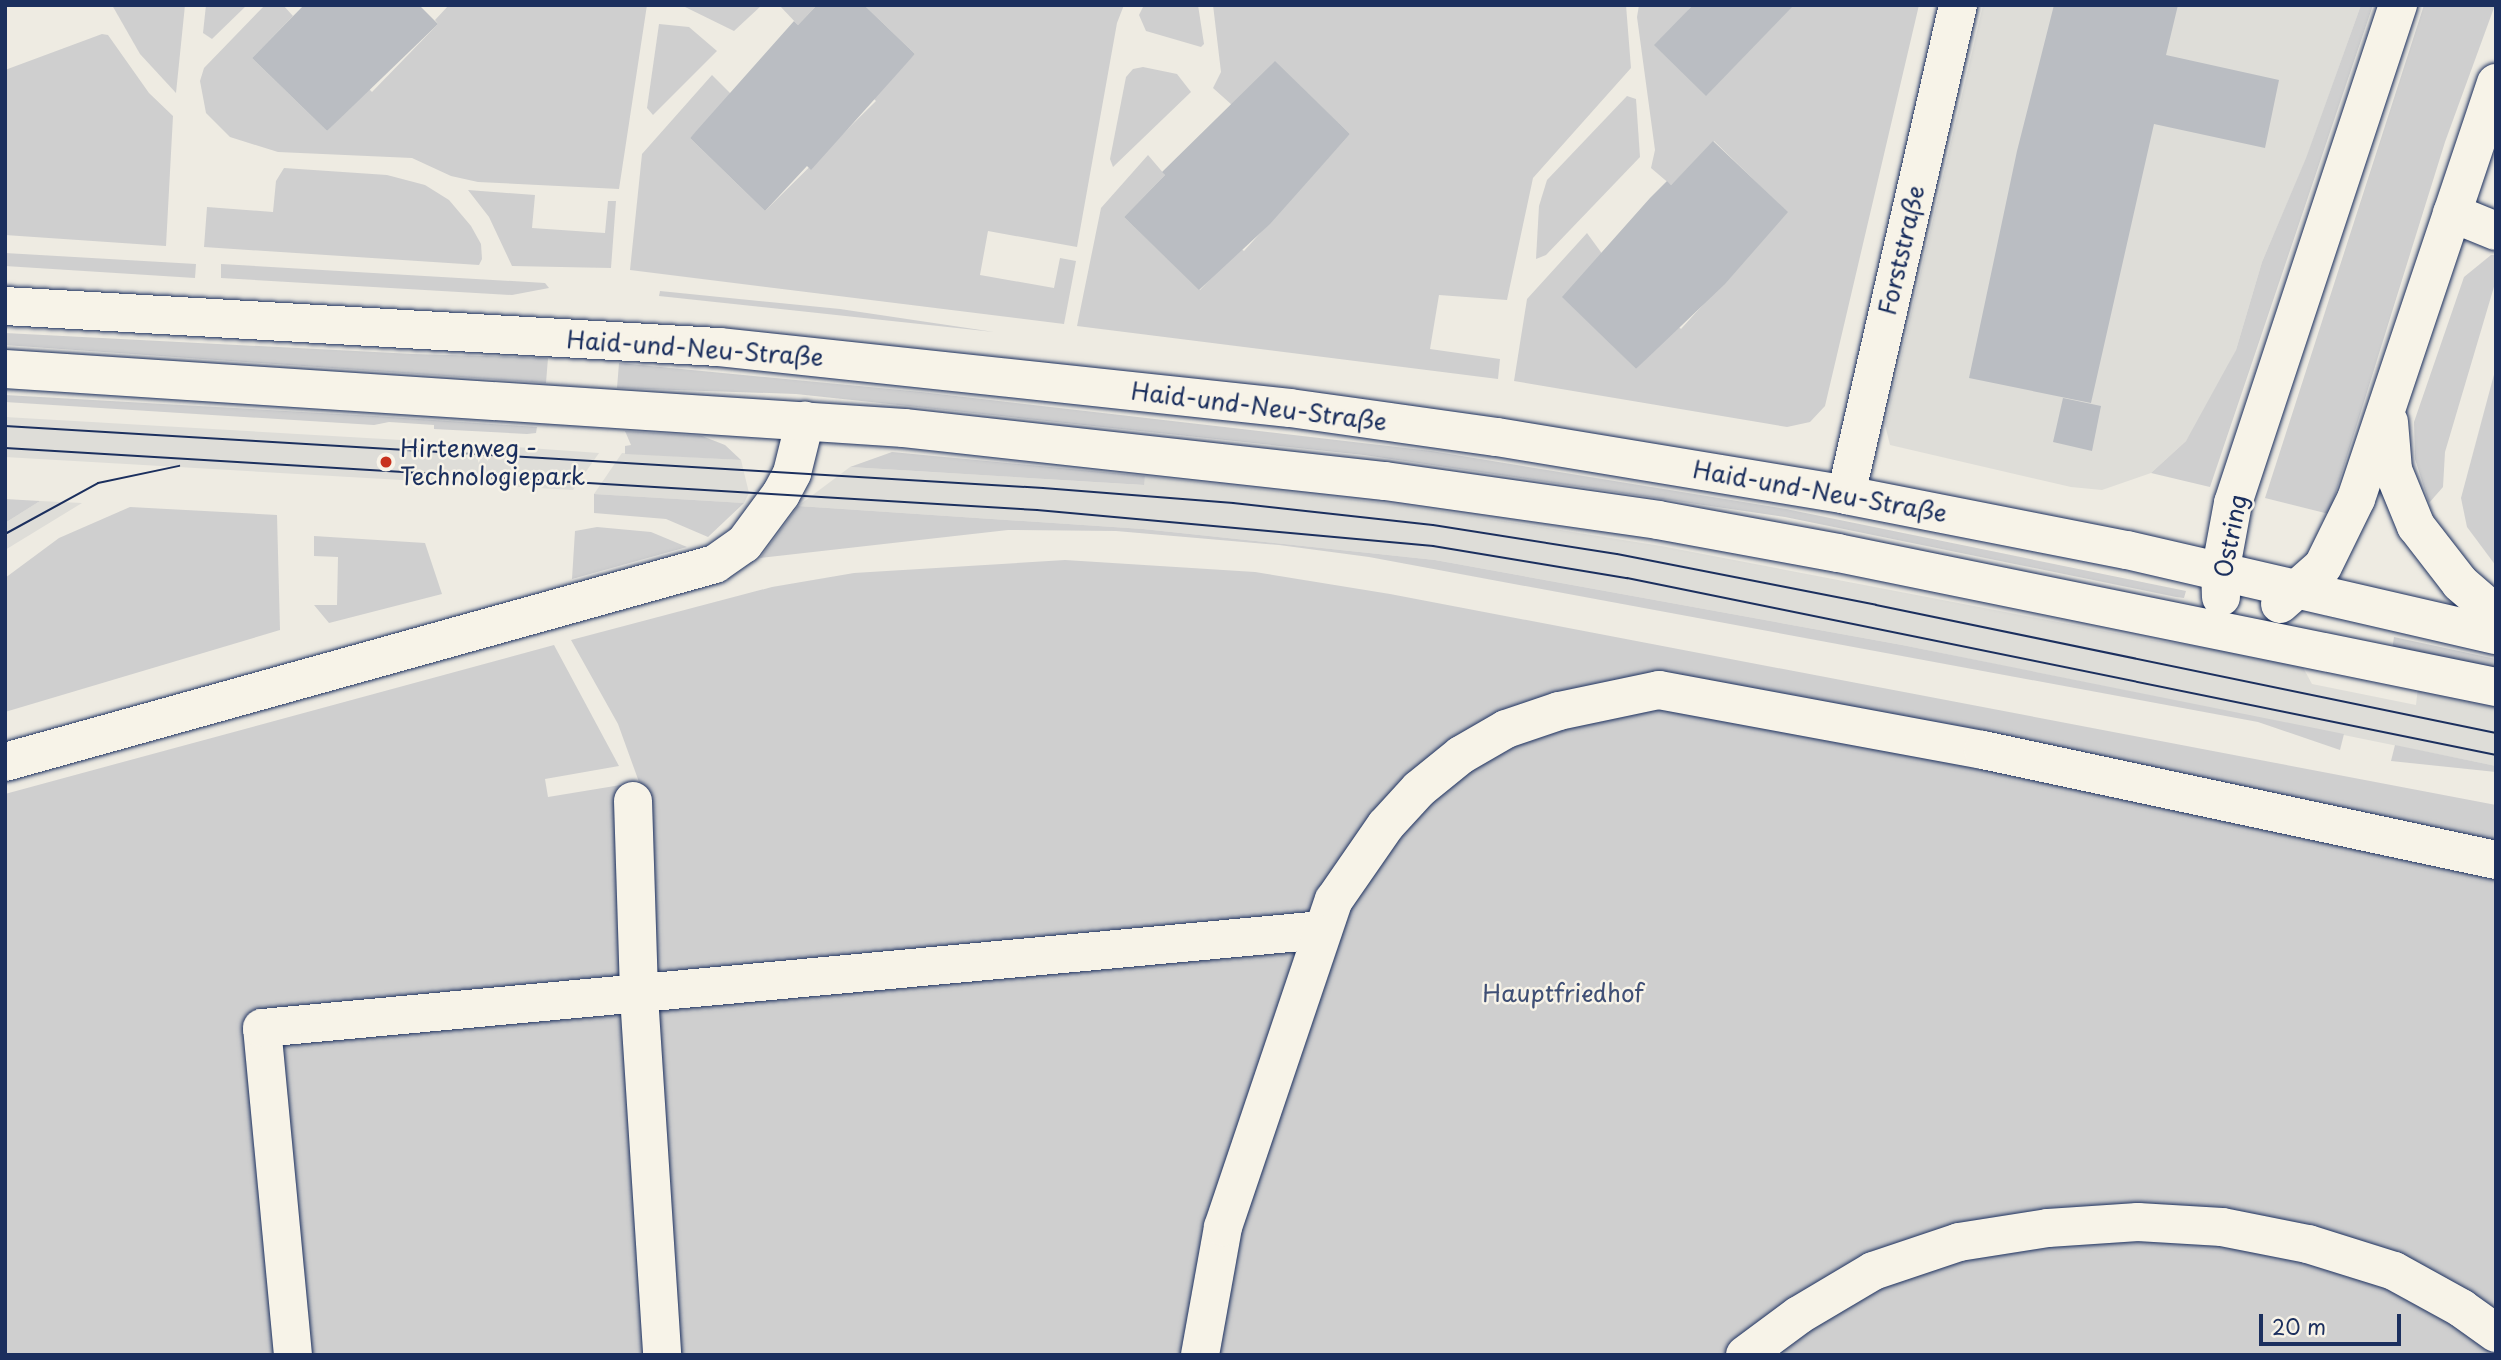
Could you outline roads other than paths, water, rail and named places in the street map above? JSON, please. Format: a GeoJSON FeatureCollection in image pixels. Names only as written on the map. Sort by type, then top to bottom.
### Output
{"type":"FeatureCollection","features":[{"type":"Feature","properties":{"kind":"main road","name":"Forststraße"},"geometry":{"type":"LineString","coordinates":[[1846,495],[1958,5]]}},
{"type":"Feature","properties":{"kind":"main road","name":"Ostring"},"geometry":{"type":"LineString","coordinates":[[2228,630],[2220,573],[2240,482],[2398,5]]}},
{"type":"Feature","properties":{"kind":"main road"},"geometry":{"type":"LineString","coordinates":[[2228,630],[2267,613],[2298,592],[2323,566],[2344,527],[2390,408],[2496,83]]}},
{"type":"Feature","properties":{"kind":"main road"},"geometry":{"type":"LineString","coordinates":[[2452,213],[2496,231]]}},
{"type":"Feature","properties":{"kind":"main road","name":"Haid-und-Neu-Straße"},"geometry":{"type":"LineString","coordinates":[[5,306],[719,347],[1061,381],[1497,437],[1846,495],[2220,573],[2496,635]]}},
{"type":"Feature","properties":{"kind":"main road"},"geometry":{"type":"LineString","coordinates":[[5,369],[805,421],[1046,442],[1371,479],[1646,518],[2228,630],[2496,687]]}},
{"type":"Feature","properties":{"kind":"main road"},"geometry":{"type":"LineString","coordinates":[[2390,408],[2393,470],[2411,517],[2452,574],[2496,614]]}},
{"type":"Feature","properties":{"kind":"main road"},"geometry":{"type":"LineString","coordinates":[[5,762],[715,564],[744,544],[780,494],[792,473],[805,421]]}},
{"type":"Feature","properties":{"kind":"main road"},"geometry":{"type":"LineString","coordinates":[[1200,1355],[1223,1227],[1334,900],[1386,825],[1419,789],[1461,755],[1506,729],[1559,711],[1659,690],[1983,750],[2496,860]]}},
{"type":"Feature","properties":{"kind":"main road"},"geometry":{"type":"LineString","coordinates":[[633,801],[639,996],[662,1355]]}},
{"type":"Feature","properties":{"kind":"main road"},"geometry":{"type":"LineString","coordinates":[[293,1355],[262,1028],[639,996],[1322,930]]}},
{"type":"Feature","properties":{"kind":"main road"},"geometry":{"type":"LineString","coordinates":[[1745,1355],[1799,1315],[1873,1271],[1910,1258],[1959,1242],[2036,1230],[2138,1222],[2222,1227],[2308,1244],[2394,1271],[2461,1308],[2496,1334]]}},
{"type":"Feature","properties":{"kind":"tram line"},"geometry":{"type":"LineString","coordinates":[[5,426],[1043,488],[1233,503],[1433,525],[1617,554],[2496,733]]}},
{"type":"Feature","properties":{"kind":"tram line"},"geometry":{"type":"LineString","coordinates":[[5,448],[1037,510],[1433,546],[1627,578],[2496,755]]}},
{"type":"Feature","properties":{"kind":"tram line"},"geometry":{"type":"LineString","coordinates":[[5,534],[98,483],[179,466]]}},
{"type":"Feature","properties":{"kind":"place","name":"Hirtenweg - Technologiepark"},"geometry":{"type":"Point","coordinates":[386,462]}},
{"type":"Feature","properties":{"kind":"park label","name":"Hauptfriedhof"},"geometry":{"type":"Point","coordinates":[1563,993]}}]}
